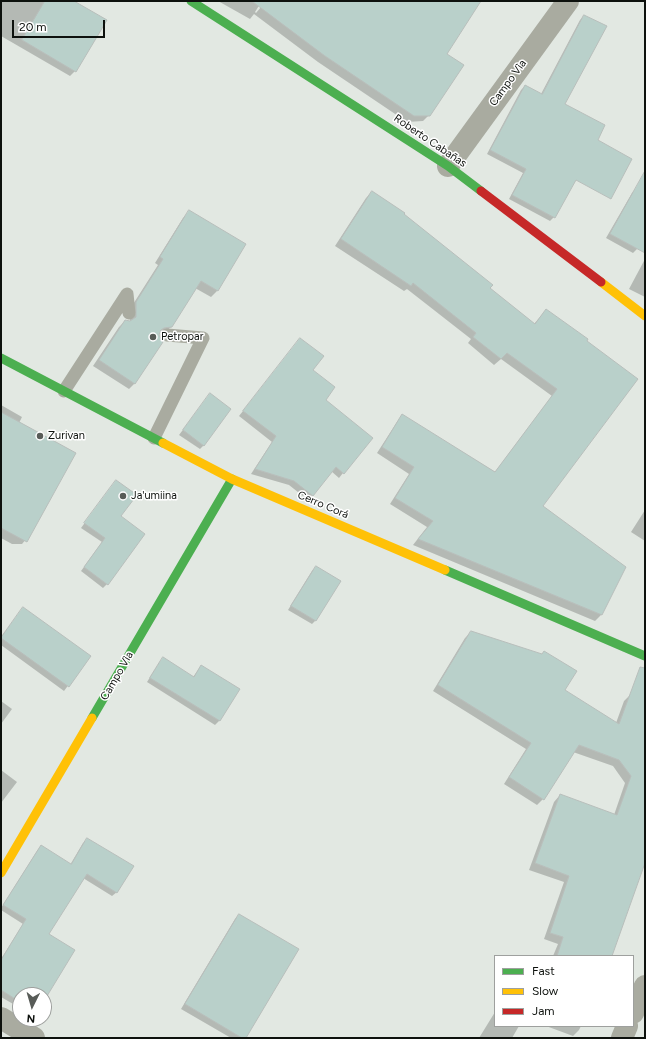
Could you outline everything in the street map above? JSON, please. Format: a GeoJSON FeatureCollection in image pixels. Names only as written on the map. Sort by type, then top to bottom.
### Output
{"type":"FeatureCollection","features":[{"type":"Feature","properties":{"kind":"street","name":"Roberto Cabañas"},"geometry":{"type":"LineString","coordinates":[[191,1],[448,166],[645,316]]}},
{"type":"Feature","properties":{"kind":"street","name":"Campo Vìa"},"geometry":{"type":"LineString","coordinates":[[448,166],[568,1]]}},
{"type":"Feature","properties":{"kind":"street","name":"Cerro Corá"},"geometry":{"type":"LineString","coordinates":[[1,358],[232,479],[645,656]]}},
{"type":"Feature","properties":{"kind":"street","name":"Campo Vìa"},"geometry":{"type":"LineString","coordinates":[[1,873],[232,479]]}},
{"type":"Feature","properties":{"kind":"street"},"geometry":{"type":"LineString","coordinates":[[634,1011],[645,986]]}},
{"type":"Feature","properties":{"kind":"street"},"geometry":{"type":"LineString","coordinates":[[1,1018],[34,1038]]}},
{"type":"Feature","properties":{"kind":"street"},"geometry":{"type":"LineString","coordinates":[[622,1038],[627,1027]]}},
{"type":"Feature","properties":{"kind":"lane"},"geometry":{"type":"LineString","coordinates":[[64,391],[127,294],[129,314]]}},
{"type":"Feature","properties":{"kind":"lane"},"geometry":{"type":"LineString","coordinates":[[154,438],[203,338],[166,335]]}},
{"type":"Feature","properties":{"kind":"building"},"geometry":{"type":"Polygon","coordinates":[[[45,1],[74,1],[107,20],[76,72],[22,40],[45,1]]]}},
{"type":"Feature","properties":{"kind":"building"},"geometry":{"type":"Polygon","coordinates":[[[252,1],[481,1],[447,54],[464,65],[430,116],[414,116],[325,56],[252,1]]]}},
{"type":"Feature","properties":{"kind":"building"},"geometry":{"type":"Polygon","coordinates":[[[584,15],[607,26],[565,104],[605,125],[598,140],[632,159],[611,199],[576,180],[555,218],[512,195],[526,169],[490,150],[525,85],[542,94],[584,15]]]}},
{"type":"Feature","properties":{"kind":"building"},"geometry":{"type":"Polygon","coordinates":[[[645,171],[645,253],[610,234],[645,171]]]}},
{"type":"Feature","properties":{"kind":"building"},"geometry":{"type":"Polygon","coordinates":[[[372,191],[405,213],[404,214],[493,285],[490,288],[535,324],[546,309],[588,339],[587,341],[638,379],[543,506],[626,567],[602,615],[418,539],[433,521],[395,498],[414,467],[382,447],[402,414],[495,472],[557,389],[507,353],[501,359],[473,337],[476,333],[413,283],[411,286],[341,239],[372,191]]]}},
{"type":"Feature","properties":{"kind":"building"},"geometry":{"type":"Polygon","coordinates":[[[189,210],[246,244],[218,291],[201,281],[172,327],[161,330],[159,335],[163,342],[135,384],[99,360],[125,320],[130,321],[136,317],[136,302],[163,259],[160,257],[189,210]]]}},
{"type":"Feature","properties":{"kind":"building"},"geometry":{"type":"Polygon","coordinates":[[[300,338],[324,356],[313,370],[335,387],[326,400],[373,438],[344,474],[336,467],[313,496],[294,481],[255,469],[276,436],[243,411],[300,338]]]}},
{"type":"Feature","properties":{"kind":"building"},"geometry":{"type":"Polygon","coordinates":[[[210,393],[231,409],[204,446],[183,430],[210,393]]]}},
{"type":"Feature","properties":{"kind":"building"},"geometry":{"type":"Polygon","coordinates":[[[1,412],[76,453],[27,542],[1,528],[1,412]]]}},
{"type":"Feature","properties":{"kind":"building"},"geometry":{"type":"Polygon","coordinates":[[[116,480],[137,495],[121,516],[145,534],[108,585],[84,567],[105,538],[84,523],[116,480]]]}},
{"type":"Feature","properties":{"kind":"building"},"geometry":{"type":"Polygon","coordinates":[[[316,566],[341,581],[316,621],[291,606],[316,566]]]}},
{"type":"Feature","properties":{"kind":"building"},"geometry":{"type":"Polygon","coordinates":[[[23,607],[91,656],[69,687],[1,638],[23,607]]]}},
{"type":"Feature","properties":{"kind":"building"},"geometry":{"type":"Polygon","coordinates":[[[471,631],[542,654],[544,651],[577,671],[565,690],[619,724],[640,667],[645,668],[645,863],[612,955],[557,955],[563,937],[550,933],[569,876],[535,863],[560,794],[617,815],[631,776],[619,760],[579,745],[544,800],[509,777],[531,743],[438,685],[471,631]]]}},
{"type":"Feature","properties":{"kind":"building"},"geometry":{"type":"Polygon","coordinates":[[[163,657],[194,677],[201,665],[240,689],[220,721],[150,678],[163,657]]]}},
{"type":"Feature","properties":{"kind":"building"},"geometry":{"type":"Polygon","coordinates":[[[87,838],[134,866],[117,893],[87,874],[49,934],[75,950],[52,988],[12,987],[12,997],[1,990],[1,960],[26,919],[3,905],[41,845],[71,864],[87,838]]]}},
{"type":"Feature","properties":{"kind":"building"},"geometry":{"type":"Polygon","coordinates":[[[239,914],[299,949],[246,1038],[242,1038],[185,1004],[239,914]]]}},
{"type":"Feature","properties":{"kind":"traffic: fast"},"geometry":{"type":"LineString","coordinates":[[191,1],[448,166],[481,191]]}},
{"type":"Feature","properties":{"kind":"traffic: fast"},"geometry":{"type":"LineString","coordinates":[[1,358],[163,443]]}},
{"type":"Feature","properties":{"kind":"traffic: fast"},"geometry":{"type":"LineString","coordinates":[[92,718],[232,479]]}},
{"type":"Feature","properties":{"kind":"traffic: fast"},"geometry":{"type":"LineString","coordinates":[[445,570],[645,656]]}},
{"type":"Feature","properties":{"kind":"traffic: slow"},"geometry":{"type":"LineString","coordinates":[[601,282],[645,316]]}},
{"type":"Feature","properties":{"kind":"traffic: slow"},"geometry":{"type":"LineString","coordinates":[[163,443],[232,479],[445,570]]}},
{"type":"Feature","properties":{"kind":"traffic: slow"},"geometry":{"type":"LineString","coordinates":[[1,873],[92,718]]}},
{"type":"Feature","properties":{"kind":"traffic: jam"},"geometry":{"type":"LineString","coordinates":[[481,191],[601,282]]}},
{"type":"Feature","properties":{"kind":"place","name":"Petropar"},"geometry":{"type":"Point","coordinates":[153,337]}},
{"type":"Feature","properties":{"kind":"place","name":"Zurivan"},"geometry":{"type":"Point","coordinates":[40,436]}},
{"type":"Feature","properties":{"kind":"place","name":"Ja'umiina"},"geometry":{"type":"Point","coordinates":[123,496]}}]}
